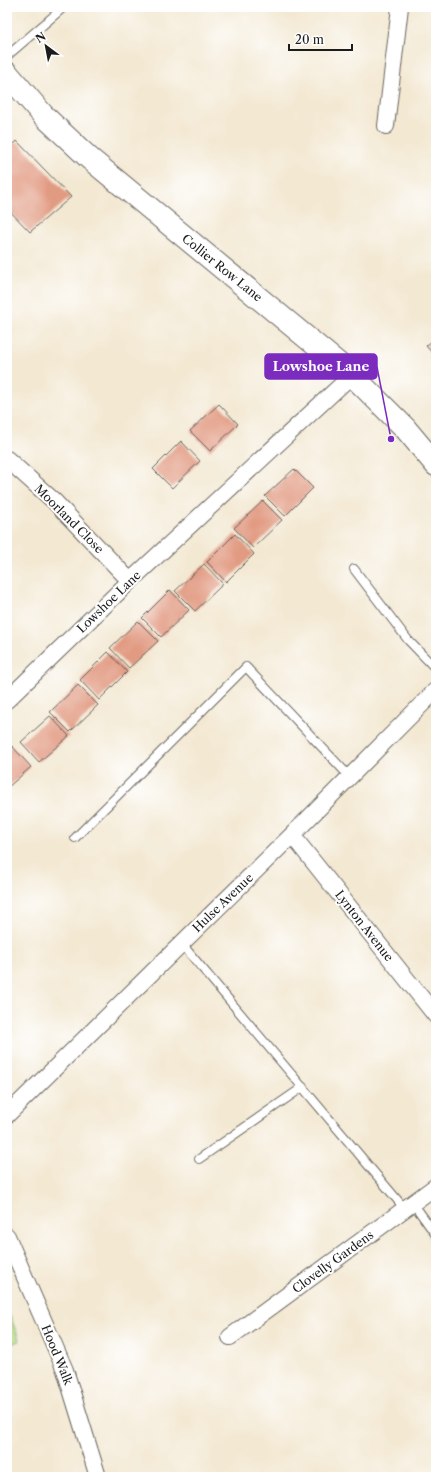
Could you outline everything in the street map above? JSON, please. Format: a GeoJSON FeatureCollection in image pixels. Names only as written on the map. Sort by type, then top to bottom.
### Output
{"type":"FeatureCollection","features":[{"type":"Feature","properties":{"kind":"main road","name":"Collier Row Lane"},"geometry":{"type":"LineString","coordinates":[[7,73],[43,115],[88,158],[352,375],[405,428],[436,465]]}},
{"type":"Feature","properties":{"kind":"street"},"geometry":{"type":"LineString","coordinates":[[386,126],[400,7]]}},
{"type":"Feature","properties":{"kind":"street","name":"Lowshoe Lane"},"geometry":{"type":"LineString","coordinates":[[7,700],[130,581],[352,375]]}},
{"type":"Feature","properties":{"kind":"street","name":"Moorland Close"},"geometry":{"type":"LineString","coordinates":[[7,459],[54,502],[130,581]]}},
{"type":"Feature","properties":{"kind":"street","name":"Hulse Avenue"},"geometry":{"type":"LineString","coordinates":[[7,1115],[292,835],[436,690]]}},
{"type":"Feature","properties":{"kind":"street","name":"Lynton Avenue"},"geometry":{"type":"LineString","coordinates":[[292,835],[436,1016]]}},
{"type":"Feature","properties":{"kind":"street","name":"Clovelly Gardens"},"geometry":{"type":"LineString","coordinates":[[230,1337],[436,1186]]}},
{"type":"Feature","properties":{"kind":"street","name":"Hood Walk"},"geometry":{"type":"LineString","coordinates":[[7,1236],[65,1370],[98,1477]]}},
{"type":"Feature","properties":{"kind":"lane"},"geometry":{"type":"LineString","coordinates":[[7,56],[64,7]]}},
{"type":"Feature","properties":{"kind":"lane"},"geometry":{"type":"LineString","coordinates":[[354,570],[408,640],[436,669]]}},
{"type":"Feature","properties":{"kind":"lane"},"geometry":{"type":"LineString","coordinates":[[75,838],[246,667],[350,777]]}},
{"type":"Feature","properties":{"kind":"lane"},"geometry":{"type":"LineString","coordinates":[[181,944],[303,1087],[436,1235]]}},
{"type":"Feature","properties":{"kind":"lane"},"geometry":{"type":"LineString","coordinates":[[199,1159],[303,1087]]}},
{"type":"Feature","properties":{"kind":"green space"},"geometry":{"type":"Polygon","coordinates":[[[7,1309],[20,1341],[7,1345],[7,1309]]]}},
{"type":"Feature","properties":{"kind":"building"},"geometry":{"type":"Polygon","coordinates":[[[17,141],[71,197],[30,232],[7,208],[7,151],[17,141]]]}},
{"type":"Feature","properties":{"kind":"building"},"geometry":{"type":"Polygon","coordinates":[[[436,337],[436,357],[426,346],[436,337]]]}},
{"type":"Feature","properties":{"kind":"building"},"geometry":{"type":"Polygon","coordinates":[[[219,404],[238,424],[210,451],[190,431],[219,404]]]}},
{"type":"Feature","properties":{"kind":"building"},"geometry":{"type":"Polygon","coordinates":[[[181,441],[200,461],[172,488],[153,469],[181,441]]]}},
{"type":"Feature","properties":{"kind":"building"},"geometry":{"type":"Polygon","coordinates":[[[294,469],[313,488],[285,516],[265,496],[294,469]]]}},
{"type":"Feature","properties":{"kind":"building"},"geometry":{"type":"Polygon","coordinates":[[[263,501],[282,520],[253,548],[234,528],[263,501]]]}},
{"type":"Feature","properties":{"kind":"building"},"geometry":{"type":"Polygon","coordinates":[[[235,534],[254,554],[226,582],[207,562],[235,534]]]}},
{"type":"Feature","properties":{"kind":"building"},"geometry":{"type":"Polygon","coordinates":[[[204,564],[223,584],[195,611],[175,591],[204,564]]]}},
{"type":"Feature","properties":{"kind":"building"},"geometry":{"type":"Polygon","coordinates":[[[170,590],[189,610],[161,637],[142,618],[170,590]]]}},
{"type":"Feature","properties":{"kind":"building"},"geometry":{"type":"Polygon","coordinates":[[[138,621],[158,641],[129,668],[110,648],[138,621]]]}},
{"type":"Feature","properties":{"kind":"building"},"geometry":{"type":"Polygon","coordinates":[[[108,652],[127,672],[99,700],[80,680],[108,652]]]}},
{"type":"Feature","properties":{"kind":"building"},"geometry":{"type":"Polygon","coordinates":[[[78,685],[98,705],[70,732],[50,712],[78,685]]]}},
{"type":"Feature","properties":{"kind":"building"},"geometry":{"type":"Polygon","coordinates":[[[50,716],[69,736],[39,762],[21,742],[50,716]]]}},
{"type":"Feature","properties":{"kind":"building"},"geometry":{"type":"Polygon","coordinates":[[[12,746],[31,767],[7,788],[7,751],[12,746]]]}},
{"type":"Feature","properties":{"kind":"place","name":"Lowshoe Lane"},"geometry":{"type":"Point","coordinates":[391,439]}}]}
